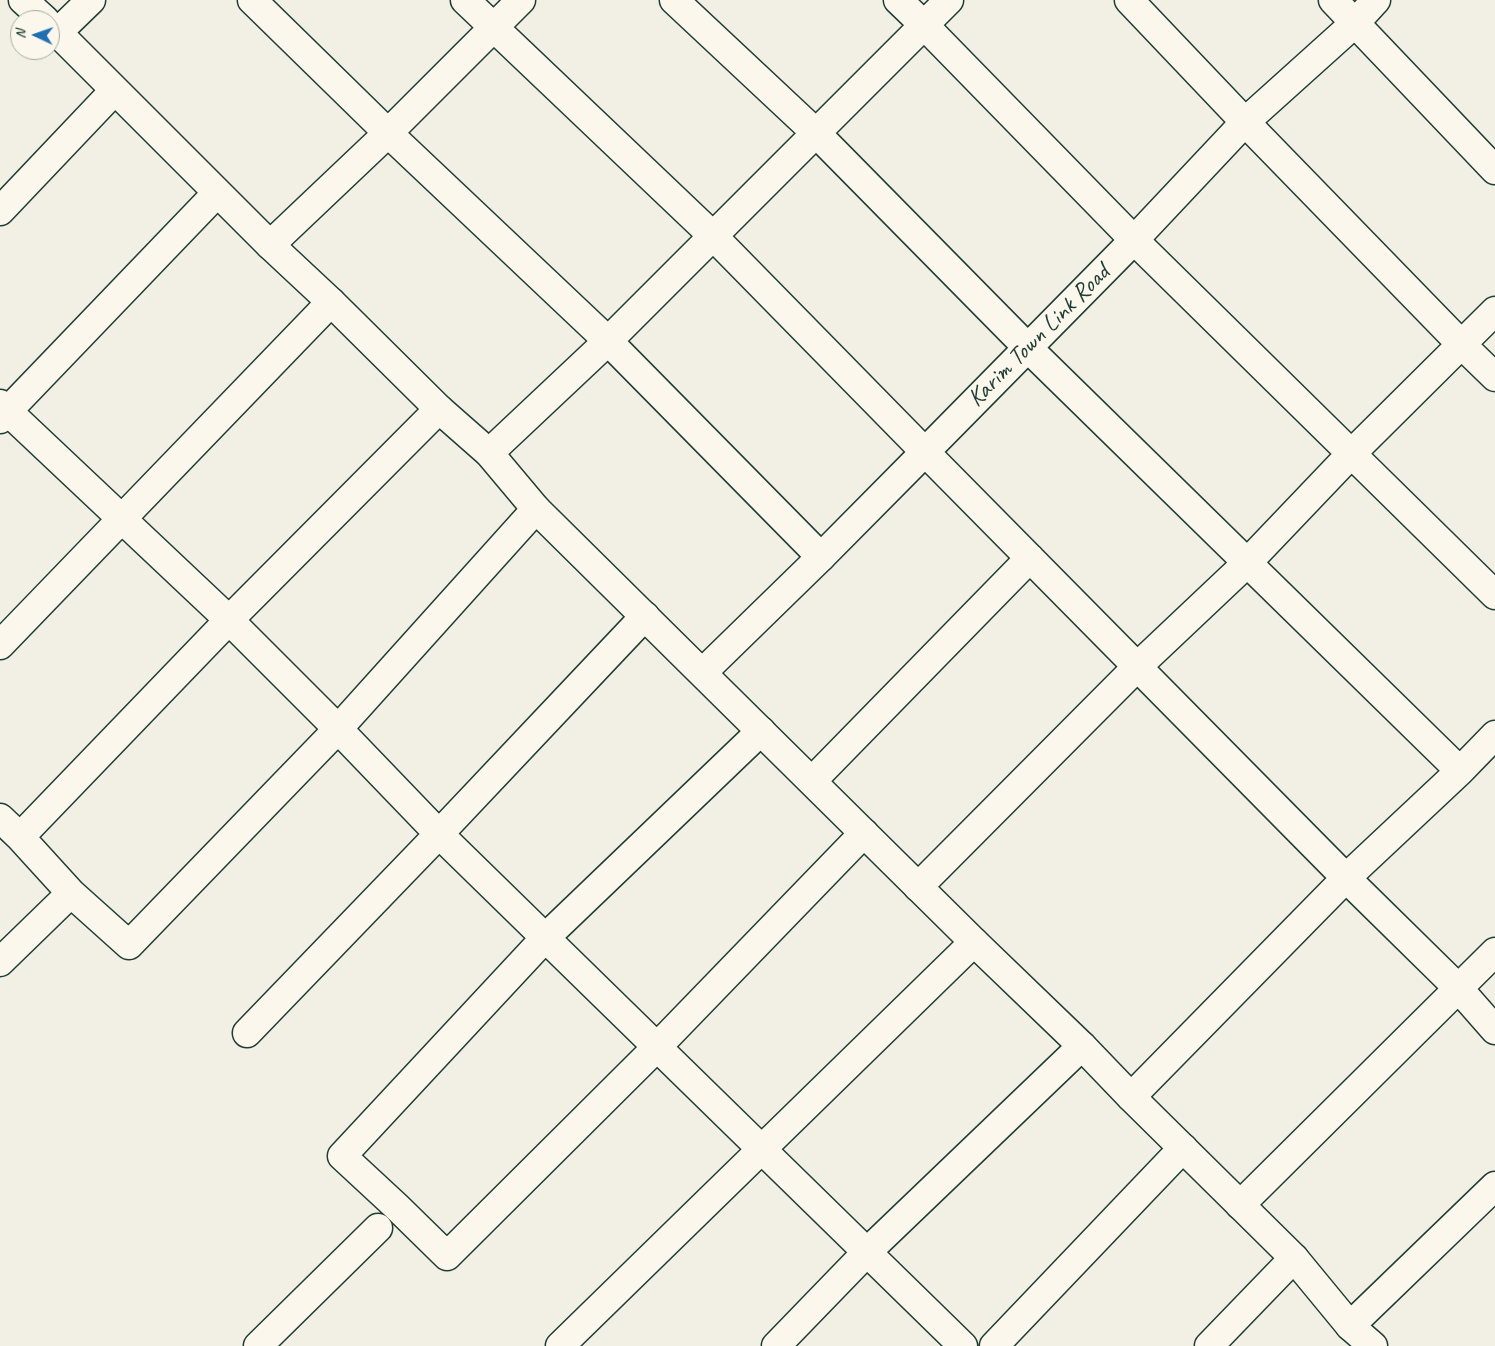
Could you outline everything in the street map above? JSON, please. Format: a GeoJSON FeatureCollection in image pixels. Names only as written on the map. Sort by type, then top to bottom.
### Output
{"type":"FeatureCollection","features":[{"type":"Feature","properties":{"kind":"street"},"geometry":{"type":"LineString","coordinates":[[24,0],[34,10]]}},
{"type":"Feature","properties":{"kind":"street"},"geometry":{"type":"LineString","coordinates":[[60,20],[91,0]]}},
{"type":"Feature","properties":{"kind":"street"},"geometry":{"type":"LineString","coordinates":[[252,0],[388,133],[608,341],[821,557]]}},
{"type":"Feature","properties":{"kind":"street"},"geometry":{"type":"LineString","coordinates":[[466,0],[713,236],[1346,878],[1459,989],[1495,1030]]}},
{"type":"Feature","properties":{"kind":"street"},"geometry":{"type":"LineString","coordinates":[[270,245],[388,133],[521,0]]}},
{"type":"Feature","properties":{"kind":"street"},"geometry":{"type":"LineString","coordinates":[[674,0],[816,133],[1028,348],[1460,771]]}},
{"type":"Feature","properties":{"kind":"street"},"geometry":{"type":"LineString","coordinates":[[898,0],[1134,240],[1495,595]]}},
{"type":"Feature","properties":{"kind":"street"},"geometry":{"type":"LineString","coordinates":[[489,454],[608,341],[949,0]]}},
{"type":"Feature","properties":{"kind":"street"},"geometry":{"type":"LineString","coordinates":[[1129,0],[1245,122],[1495,377]]}},
{"type":"Feature","properties":{"kind":"street"},"geometry":{"type":"LineString","coordinates":[[1333,0],[1495,170]]}},
{"type":"Feature","properties":{"kind":"street","name":"Karim Town Link Road"},"geometry":{"type":"LineString","coordinates":[[702,673],[821,557],[1028,348],[1134,240],[1245,122],[1354,23],[1376,0]]}},
{"type":"Feature","properties":{"kind":"street"},"geometry":{"type":"LineString","coordinates":[[60,35],[270,245],[331,302],[439,409],[489,454],[536,509],[918,887],[1082,1046],[1294,1258],[1350,1326],[1373,1346]]}},
{"type":"Feature","properties":{"kind":"street"},"geometry":{"type":"LineString","coordinates":[[0,211],[114,91]]}},
{"type":"Feature","properties":{"kind":"street"},"geometry":{"type":"LineString","coordinates":[[217,193],[2,412],[229,620],[439,834],[963,1346]]}},
{"type":"Feature","properties":{"kind":"street"},"geometry":{"type":"LineString","coordinates":[[0,645],[331,302]]}},
{"type":"Feature","properties":{"kind":"street"},"geometry":{"type":"LineString","coordinates":[[918,887],[1138,666],[1247,563],[1351,454],[1495,311]]}},
{"type":"Feature","properties":{"kind":"street"},"geometry":{"type":"LineString","coordinates":[[20,837],[229,620],[439,409]]}},
{"type":"Feature","properties":{"kind":"street"},"geometry":{"type":"LineString","coordinates":[[0,818],[20,837],[70,893],[129,945],[338,729],[536,509]]}},
{"type":"Feature","properties":{"kind":"street"},"geometry":{"type":"LineString","coordinates":[[812,781],[1030,558]]}},
{"type":"Feature","properties":{"kind":"street"},"geometry":{"type":"LineString","coordinates":[[248,1033],[645,616]]}},
{"type":"Feature","properties":{"kind":"street"},"geometry":{"type":"LineString","coordinates":[[761,731],[545,938],[342,1156],[447,1256],[657,1047],[864,833]]}},
{"type":"Feature","properties":{"kind":"street"},"geometry":{"type":"LineString","coordinates":[[1131,1097],[1346,878],[1460,771],[1495,735]]}},
{"type":"Feature","properties":{"kind":"street"},"geometry":{"type":"LineString","coordinates":[[0,962],[70,893]]}},
{"type":"Feature","properties":{"kind":"street"},"geometry":{"type":"LineString","coordinates":[[560,1346],[974,942]]}},
{"type":"Feature","properties":{"kind":"street"},"geometry":{"type":"LineString","coordinates":[[1240,1205],[1495,952]]}},
{"type":"Feature","properties":{"kind":"street"},"geometry":{"type":"LineString","coordinates":[[776,1346],[867,1252],[1082,1046]]}},
{"type":"Feature","properties":{"kind":"street"},"geometry":{"type":"LineString","coordinates":[[994,1346],[1183,1148]]}},
{"type":"Feature","properties":{"kind":"street"},"geometry":{"type":"LineString","coordinates":[[1350,1326],[1495,1186]]}},
{"type":"Feature","properties":{"kind":"street"},"geometry":{"type":"LineString","coordinates":[[258,1346],[378,1228]]}},
{"type":"Feature","properties":{"kind":"street"},"geometry":{"type":"LineString","coordinates":[[1209,1346],[1294,1258]]}}]}
